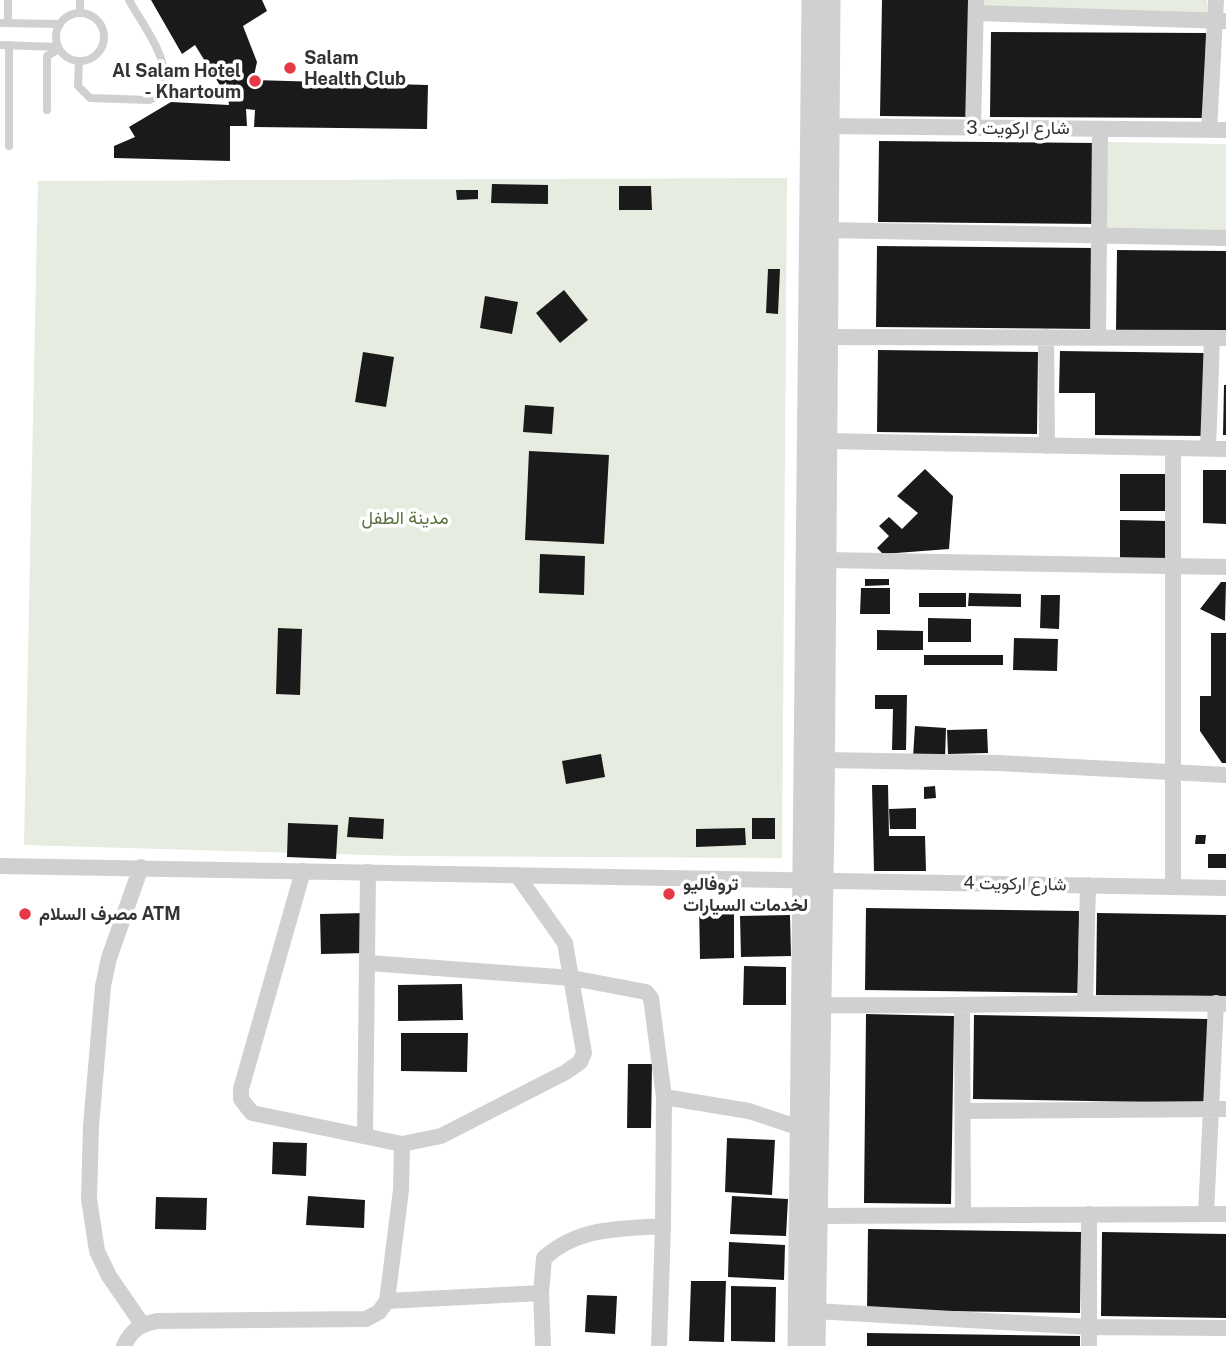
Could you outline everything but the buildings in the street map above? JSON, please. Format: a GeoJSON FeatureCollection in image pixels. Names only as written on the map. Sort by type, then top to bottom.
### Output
{"type":"FeatureCollection","features":[{"type":"Feature","properties":{"kind":"street"},"geometry":{"type":"LineString","coordinates":[[797,1346],[800,1128],[814,881],[824,760],[827,230],[812,0]]}},
{"type":"Feature","properties":{"kind":"street"},"geometry":{"type":"LineString","coordinates":[[815,1346],[821,1004],[814,881],[820,126],[830,0]]}},
{"type":"Feature","properties":{"kind":"street"},"geometry":{"type":"LineString","coordinates":[[1216,0],[1221,21],[1218,130]]}},
{"type":"Feature","properties":{"kind":"street"},"geometry":{"type":"LineString","coordinates":[[973,128],[976,7],[1221,21]]}},
{"type":"Feature","properties":{"kind":"street","name":"شارع اركويت 3"},"geometry":{"type":"LineString","coordinates":[[820,126],[1218,130]]}},
{"type":"Feature","properties":{"kind":"street"},"geometry":{"type":"LineString","coordinates":[[1098,338],[1100,129]]}},
{"type":"Feature","properties":{"kind":"street"},"geometry":{"type":"LineString","coordinates":[[827,230],[1226,238]]}},
{"type":"Feature","properties":{"kind":"street"},"geometry":{"type":"LineString","coordinates":[[826,337],[1219,338],[1208,449]]}},
{"type":"Feature","properties":{"kind":"street"},"geometry":{"type":"LineString","coordinates":[[1046,337],[1047,446]]}},
{"type":"Feature","properties":{"kind":"street"},"geometry":{"type":"LineString","coordinates":[[826,441],[1226,449]]}},
{"type":"Feature","properties":{"kind":"street"},"geometry":{"type":"LineString","coordinates":[[1173,449],[1173,887]]}},
{"type":"Feature","properties":{"kind":"street"},"geometry":{"type":"LineString","coordinates":[[825,560],[1226,567]]}},
{"type":"Feature","properties":{"kind":"street"},"geometry":{"type":"LineString","coordinates":[[824,760],[998,763],[1226,775]]}},
{"type":"Feature","properties":{"kind":"street","name":"شارع اركويت 4"},"geometry":{"type":"LineString","coordinates":[[0,866],[1226,888]]}},
{"type":"Feature","properties":{"kind":"street"},"geometry":{"type":"LineString","coordinates":[[141,867],[109,958],[103,986],[91,1126],[89,1199],[97,1251],[109,1276],[142,1324]]}},
{"type":"Feature","properties":{"kind":"street"},"geometry":{"type":"LineString","coordinates":[[303,871],[241,1089],[241,1099],[252,1113],[402,1144],[441,1136],[580,1062],[584,1053],[565,943],[517,875]]}},
{"type":"Feature","properties":{"kind":"street"},"geometry":{"type":"LineString","coordinates":[[365,1136],[369,872]]}},
{"type":"Feature","properties":{"kind":"street"},"geometry":{"type":"LineString","coordinates":[[1084,1003],[1088,885]]}},
{"type":"Feature","properties":{"kind":"street"},"geometry":{"type":"LineString","coordinates":[[369,963],[572,978],[637,989],[652,998],[664,1097],[659,1346]]}},
{"type":"Feature","properties":{"kind":"street"},"geometry":{"type":"LineString","coordinates":[[821,1004],[962,1007],[1084,1003],[1221,1004],[1219,1108],[1206,1214]]}},
{"type":"Feature","properties":{"kind":"street"},"geometry":{"type":"LineString","coordinates":[[962,1007],[963,1214]]}},
{"type":"Feature","properties":{"kind":"street"},"geometry":{"type":"LineString","coordinates":[[664,1097],[749,1111],[800,1128]]}},
{"type":"Feature","properties":{"kind":"street"},"geometry":{"type":"LineString","coordinates":[[963,1111],[1219,1108]]}},
{"type":"Feature","properties":{"kind":"street"},"geometry":{"type":"LineString","coordinates":[[124,1346],[131,1333],[142,1324],[366,1318],[379,1312],[387,1301],[401,1191],[402,1144]]}},
{"type":"Feature","properties":{"kind":"street"},"geometry":{"type":"LineString","coordinates":[[1089,1214],[1089,1346]]}},
{"type":"Feature","properties":{"kind":"street"},"geometry":{"type":"LineString","coordinates":[[817,1216],[1226,1214]]}},
{"type":"Feature","properties":{"kind":"street"},"geometry":{"type":"LineString","coordinates":[[543,1346],[541,1293],[544,1258],[563,1241],[611,1229],[663,1226]]}},
{"type":"Feature","properties":{"kind":"street"},"geometry":{"type":"LineString","coordinates":[[387,1301],[541,1293]]}},
{"type":"Feature","properties":{"kind":"street"},"geometry":{"type":"LineString","coordinates":[[815,1311],[1089,1326],[1226,1328]]}},
{"type":"Feature","properties":{"kind":"lane"},"geometry":{"type":"LineString","coordinates":[[8,0],[4,23],[60,24]]}},
{"type":"Feature","properties":{"kind":"lane"},"geometry":{"type":"LineString","coordinates":[[80,0],[80,13]]}},
{"type":"Feature","properties":{"kind":"lane"},"geometry":{"type":"LineString","coordinates":[[79,61],[78,86],[90,98],[149,100],[158,96],[163,89],[165,67],[129,0]]}},
{"type":"Feature","properties":{"kind":"lane"},"geometry":{"type":"LineString","coordinates":[[80,13],[95,18],[104,31],[104,39],[98,53],[79,61],[69,58],[59,48],[56,39],[60,24],[72,14],[80,13]]}},
{"type":"Feature","properties":{"kind":"lane"},"geometry":{"type":"LineString","coordinates":[[9,146],[4,45],[59,48]]}},
{"type":"Feature","properties":{"kind":"lane"},"geometry":{"type":"LineString","coordinates":[[47,110],[47,56],[59,48]]}},
{"type":"Feature","properties":{"kind":"green space"},"geometry":{"type":"Polygon","coordinates":[[[983,0],[1207,0],[1207,14],[983,9],[983,0]]]}},
{"type":"Feature","properties":{"kind":"green space"},"geometry":{"type":"Polygon","coordinates":[[[1104,142],[1226,144],[1226,234],[1104,232],[1104,142]]]}},
{"type":"Feature","properties":{"kind":"green space","name":"مدينة الطفل"},"geometry":{"type":"Polygon","coordinates":[[[787,178],[782,858],[404,856],[24,845],[38,181],[787,178]]]}},
{"type":"Feature","properties":{"kind":"place","name":"Salam Health Club"},"geometry":{"type":"Point","coordinates":[290,68]}},
{"type":"Feature","properties":{"kind":"place","name":"Al Salam Hotel - Khartoum"},"geometry":{"type":"Point","coordinates":[255,81]}},
{"type":"Feature","properties":{"kind":"place","name":"تروفاليو لخدمات السيارات"},"geometry":{"type":"Point","coordinates":[669,894]}},
{"type":"Feature","properties":{"kind":"place","name":"مصرف السلام ATM"},"geometry":{"type":"Point","coordinates":[25,914]}}]}
